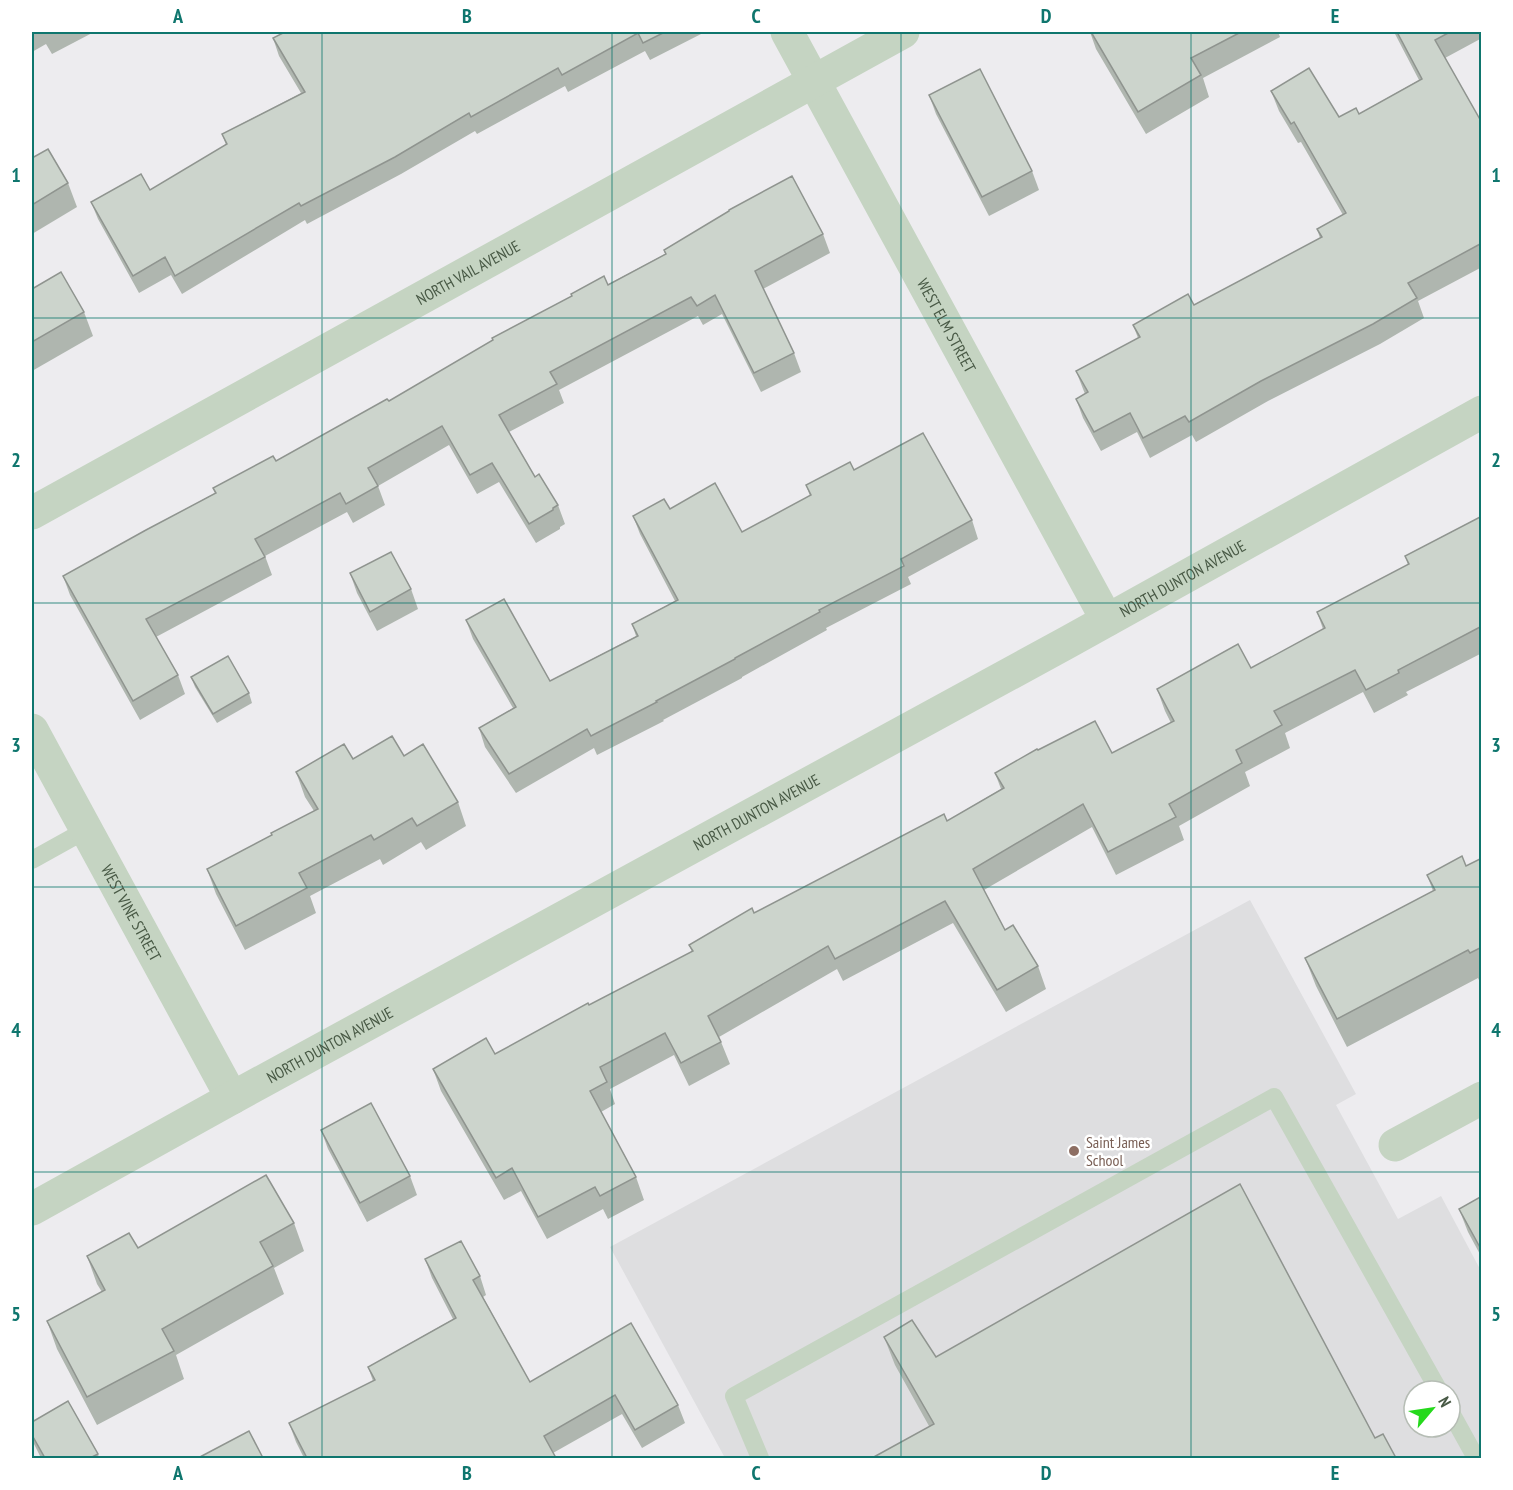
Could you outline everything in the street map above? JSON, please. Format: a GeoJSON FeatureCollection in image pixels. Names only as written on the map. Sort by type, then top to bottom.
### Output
{"type":"FeatureCollection","features":[{"type":"Feature","properties":{"kind":"street","name":"WEST ELM STREET"},"geometry":{"type":"LineString","coordinates":[[787,32],[1107,620]]}},
{"type":"Feature","properties":{"kind":"street","name":"NORTH VAIL AVENUE"},"geometry":{"type":"LineString","coordinates":[[32,513],[903,32]]}},
{"type":"Feature","properties":{"kind":"street","name":"NORTH DUNTON AVENUE"},"geometry":{"type":"LineString","coordinates":[[32,1209],[1482,412]]}},
{"type":"Feature","properties":{"kind":"street","name":"WEST VINE STREET"},"geometry":{"type":"LineString","coordinates":[[32,730],[232,1098]]}},
{"type":"Feature","properties":{"kind":"street"},"geometry":{"type":"LineString","coordinates":[[1395,1145],[1482,1098]]}},
{"type":"Feature","properties":{"kind":"lane"},"geometry":{"type":"LineString","coordinates":[[32,860],[86,830]]}},
{"type":"Feature","properties":{"kind":"lane"},"geometry":{"type":"LineString","coordinates":[[760,1458],[734,1396],[1274,1097],[1432,1379]]}},
{"type":"Feature","properties":{"kind":"lane"},"geometry":{"type":"LineString","coordinates":[[1462,1433],[1476,1458]]}},
{"type":"Feature","properties":{"kind":"shaded area","name":"Saint James School"},"geometry":{"type":"Polygon","coordinates":[[[1250,900],[1356,1094],[1336,1105],[1398,1219],[1441,1196],[1481,1271],[1481,1458],[725,1458],[610,1247],[1250,900]]]}},
{"type":"Feature","properties":{"kind":"building"},"geometry":{"type":"Polygon","coordinates":[[[285,32],[665,32],[643,43],[638,33],[562,75],[558,68],[471,117],[469,113],[395,157],[301,206],[299,203],[175,276],[165,257],[133,276],[91,202],[141,174],[150,190],[227,144],[222,134],[305,92],[273,38],[285,32]]]}},
{"type":"Feature","properties":{"kind":"building"},"geometry":{"type":"Polygon","coordinates":[[[1091,32],[1241,32],[1191,58],[1201,75],[1138,112],[1091,32]]]}},
{"type":"Feature","properties":{"kind":"building"},"geometry":{"type":"Polygon","coordinates":[[[1397,32],[1450,32],[1435,40],[1482,123],[1482,243],[1408,283],[1417,298],[1373,324],[1261,381],[1189,422],[1185,416],[1143,438],[1130,413],[1094,432],[1076,399],[1088,392],[1076,371],[1140,337],[1133,325],[1188,294],[1194,305],[1322,237],[1317,229],[1346,213],[1294,122],[1291,124],[1271,91],[1309,68],[1339,117],[1356,108],[1359,114],[1422,79],[1397,32]]]}},
{"type":"Feature","properties":{"kind":"building"},"geometry":{"type":"Polygon","coordinates":[[[980,69],[1032,171],[982,197],[929,95],[980,69]]]}},
{"type":"Feature","properties":{"kind":"building"},"geometry":{"type":"Polygon","coordinates":[[[48,149],[68,183],[32,205],[32,158],[48,149]]]}},
{"type":"Feature","properties":{"kind":"building"},"geometry":{"type":"Polygon","coordinates":[[[792,176],[823,234],[755,271],[794,353],[754,373],[715,295],[697,306],[691,297],[550,372],[557,384],[499,415],[535,477],[539,474],[558,505],[529,524],[492,463],[470,475],[442,426],[368,468],[378,486],[346,504],[340,493],[255,539],[265,557],[146,619],[178,675],[133,701],[63,576],[216,493],[213,488],[273,456],[276,461],[387,399],[389,401],[493,340],[492,338],[572,296],[571,294],[604,276],[608,285],[666,254],[664,250],[729,210],[792,176]]]}},
{"type":"Feature","properties":{"kind":"building"},"geometry":{"type":"Polygon","coordinates":[[[61,272],[84,312],[32,342],[32,289],[61,272]]]}},
{"type":"Feature","properties":{"kind":"building"},"geometry":{"type":"Polygon","coordinates":[[[923,433],[972,520],[901,559],[904,566],[819,610],[820,612],[657,702],[591,736],[587,729],[509,774],[479,728],[516,707],[466,620],[504,599],[550,681],[638,636],[632,624],[678,600],[633,516],[664,499],[670,509],[715,483],[742,532],[811,495],[806,485],[850,462],[854,470],[923,433]]]}},
{"type":"Feature","properties":{"kind":"building"},"geometry":{"type":"Polygon","coordinates":[[[1482,516],[1482,626],[1398,670],[1399,673],[1366,690],[1355,670],[1274,711],[1282,725],[1236,750],[1242,763],[1169,804],[1176,817],[1108,852],[1083,804],[973,869],[1005,930],[1013,925],[1038,966],[997,990],[945,901],[835,959],[828,946],[708,1016],[721,1042],[681,1063],[665,1033],[600,1067],[607,1082],[590,1091],[636,1177],[600,1196],[595,1187],[538,1217],[512,1168],[496,1178],[433,1069],[486,1038],[495,1054],[588,1003],[589,1005],[693,951],[689,945],[752,908],[754,913],[944,814],[947,821],[1004,788],[995,773],[1037,749],[1095,721],[1112,753],[1174,721],[1157,689],[1238,644],[1251,668],[1325,628],[1317,612],[1409,564],[1405,556],[1482,516]]]}},
{"type":"Feature","properties":{"kind":"building"},"geometry":{"type":"Polygon","coordinates":[[[391,552],[411,589],[370,612],[350,573],[391,552]]]}},
{"type":"Feature","properties":{"kind":"building"},"geometry":{"type":"Polygon","coordinates":[[[228,656],[249,693],[213,714],[191,677],[228,656]]]}},
{"type":"Feature","properties":{"kind":"building"},"geometry":{"type":"Polygon","coordinates":[[[392,736],[404,756],[423,744],[458,802],[417,826],[412,818],[374,840],[371,835],[299,873],[307,888],[236,926],[207,869],[318,809],[296,772],[344,744],[353,759],[392,736]]]}},
{"type":"Feature","properties":{"kind":"building"},"geometry":{"type":"Polygon","coordinates":[[[1462,856],[1466,866],[1482,858],[1482,947],[1470,953],[1468,950],[1337,1019],[1305,958],[1435,890],[1427,875],[1462,856]]]}},
{"type":"Feature","properties":{"kind":"building"},"geometry":{"type":"Polygon","coordinates":[[[371,1103],[410,1176],[360,1203],[321,1130],[371,1103]]]}},
{"type":"Feature","properties":{"kind":"building"},"geometry":{"type":"Polygon","coordinates":[[[266,1175],[294,1223],[260,1242],[273,1266],[162,1329],[174,1351],[87,1397],[47,1321],[105,1290],[87,1256],[129,1233],[138,1248],[266,1175]]]}},
{"type":"Feature","properties":{"kind":"building"},"geometry":{"type":"Polygon","coordinates":[[[1240,1184],[1375,1438],[1383,1434],[1396,1458],[872,1458],[934,1424],[884,1337],[912,1320],[936,1357],[1240,1184]]]}},
{"type":"Feature","properties":{"kind":"building"},"geometry":{"type":"Polygon","coordinates":[[[1482,1196],[1482,1251],[1459,1209],[1482,1196]]]}},
{"type":"Feature","properties":{"kind":"building"},"geometry":{"type":"Polygon","coordinates":[[[461,1241],[480,1276],[473,1280],[530,1382],[631,1323],[678,1405],[635,1430],[615,1395],[544,1436],[556,1458],[307,1458],[289,1423],[375,1380],[368,1367],[456,1318],[425,1259],[461,1241]]]}},
{"type":"Feature","properties":{"kind":"building"},"geometry":{"type":"Polygon","coordinates":[[[68,1401],[98,1454],[90,1458],[45,1458],[32,1435],[32,1422],[68,1401]]]}},
{"type":"Feature","properties":{"kind":"building"},"geometry":{"type":"Polygon","coordinates":[[[249,1431],[263,1458],[198,1458],[249,1431]]]}},
{"type":"Feature","properties":{"kind":"place","name":"Saint James School"},"geometry":{"type":"Point","coordinates":[1074,1151]}}]}
